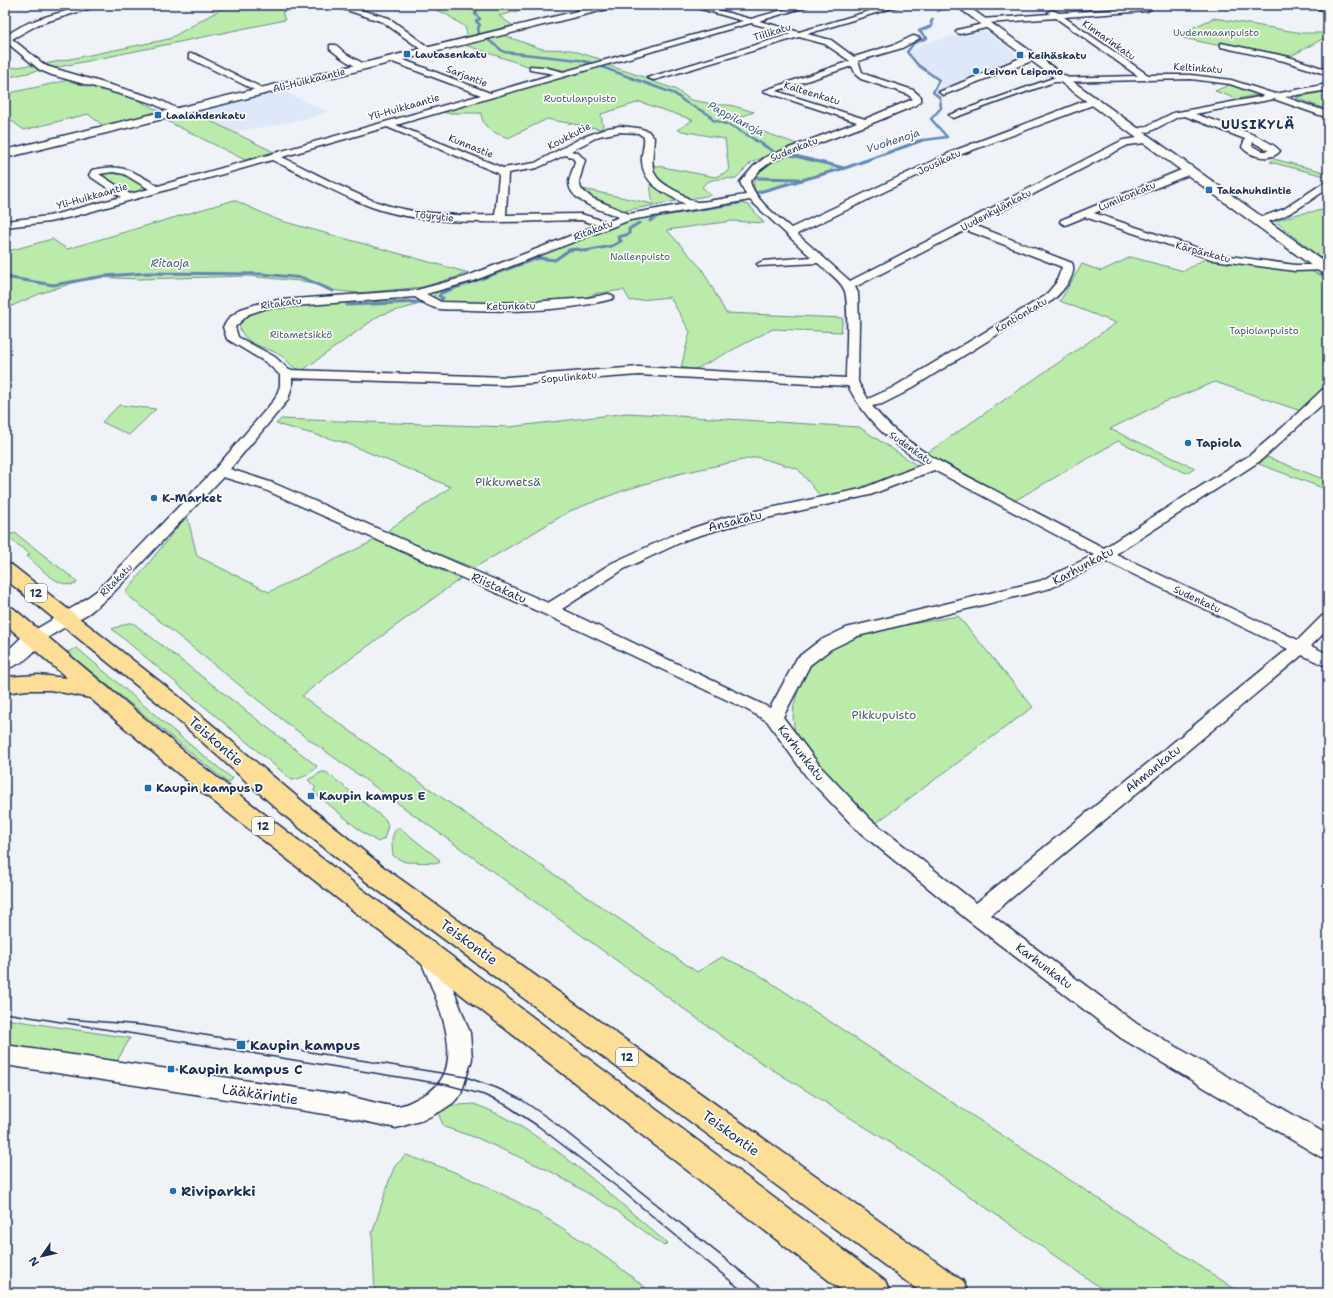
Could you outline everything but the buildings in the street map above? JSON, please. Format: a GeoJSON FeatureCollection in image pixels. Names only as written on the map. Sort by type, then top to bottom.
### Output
{"type":"FeatureCollection","features":[{"type":"Feature","properties":{"kind":"main road"},"geometry":{"type":"LineString","coordinates":[[1316,5],[1327,6]]}},
{"type":"Feature","properties":{"kind":"main road","name":"Teiskontie"},"geometry":{"type":"LineString","coordinates":[[5,569],[170,701],[293,808],[373,873],[952,1293]]}},
{"type":"Feature","properties":{"kind":"main road","name":"12"},"geometry":{"type":"LineString","coordinates":[[5,613],[184,765],[430,956],[873,1293]]}},
{"type":"Feature","properties":{"kind":"main road"},"geometry":{"type":"LineString","coordinates":[[5,685],[23,681],[50,682],[99,692]]}},
{"type":"Feature","properties":{"kind":"street"},"geometry":{"type":"LineString","coordinates":[[96,5],[26,27],[12,34],[7,39],[40,65],[55,73],[155,101],[177,112]]}},
{"type":"Feature","properties":{"kind":"street"},"geometry":{"type":"LineString","coordinates":[[335,5],[386,20],[428,50]]}},
{"type":"Feature","properties":{"kind":"street","name":"Ali-Huikkaantie"},"geometry":{"type":"LineString","coordinates":[[5,154],[612,5]]}},
{"type":"Feature","properties":{"kind":"street"},"geometry":{"type":"LineString","coordinates":[[691,5],[828,42],[853,62]]}},
{"type":"Feature","properties":{"kind":"street","name":"Yli-Huikkaantie"},"geometry":{"type":"LineString","coordinates":[[5,224],[49,219],[808,5]]}},
{"type":"Feature","properties":{"kind":"street","name":"Tiilikatu"},"geometry":{"type":"LineString","coordinates":[[652,78],[898,5]]}},
{"type":"Feature","properties":{"kind":"street"},"geometry":{"type":"LineString","coordinates":[[960,5],[1326,270]]}},
{"type":"Feature","properties":{"kind":"street"},"geometry":{"type":"LineString","coordinates":[[960,32],[984,23],[1055,15],[1147,9],[1133,5]]}},
{"type":"Feature","properties":{"kind":"street","name":"Kinnarinkatu"},"geometry":{"type":"LineString","coordinates":[[1047,9],[1145,77]]}},
{"type":"Feature","properties":{"kind":"street","name":"Kalteenkatu"},"geometry":{"type":"LineString","coordinates":[[867,122],[767,91],[899,46],[916,38]]}},
{"type":"Feature","properties":{"kind":"street"},"geometry":{"type":"LineString","coordinates":[[1224,45],[1286,59],[1328,73]]}},
{"type":"Feature","properties":{"kind":"street"},"geometry":{"type":"LineString","coordinates":[[333,47],[343,56],[364,66]]}},
{"type":"Feature","properties":{"kind":"street"},"geometry":{"type":"LineString","coordinates":[[192,56],[264,91]]}},
{"type":"Feature","properties":{"kind":"street","name":"Sarjantie"},"geometry":{"type":"LineString","coordinates":[[393,59],[488,95]]}},
{"type":"Feature","properties":{"kind":"street"},"geometry":{"type":"LineString","coordinates":[[944,92],[1026,60],[1033,59]]}},
{"type":"Feature","properties":{"kind":"street","name":"Sudenkatu"},"geometry":{"type":"LineString","coordinates":[[751,197],[745,182],[765,161],[867,122],[915,102],[918,99],[917,96],[910,92],[864,77],[859,74],[853,62]]}},
{"type":"Feature","properties":{"kind":"street"},"geometry":{"type":"LineString","coordinates":[[533,68],[563,74]]}},
{"type":"Feature","properties":{"kind":"street","name":"Keltinkatu"},"geometry":{"type":"LineString","coordinates":[[953,115],[1053,80],[1145,77],[1209,78],[1231,82],[1276,96],[1328,115]]}},
{"type":"Feature","properties":{"kind":"street"},"geometry":{"type":"LineString","coordinates":[[1134,132],[1148,129],[1172,117],[1186,113],[1328,87]]}},
{"type":"Feature","properties":{"kind":"street","name":"Jousikatu"},"geometry":{"type":"LineString","coordinates":[[790,233],[959,152],[1085,104],[1094,103]]}},
{"type":"Feature","properties":{"kind":"street"},"geometry":{"type":"LineString","coordinates":[[1186,113],[1250,138]]}},
{"type":"Feature","properties":{"kind":"street","name":"Kunnastie"},"geometry":{"type":"LineString","coordinates":[[387,124],[502,171],[504,176],[500,219]]}},
{"type":"Feature","properties":{"kind":"street","name":"Koukkutie"},"geometry":{"type":"LineString","coordinates":[[502,171],[532,167],[606,130],[625,128],[642,132],[649,138],[647,165],[653,180],[659,186],[694,205]]}},
{"type":"Feature","properties":{"kind":"street","name":"Uudenkylänkatu"},"geometry":{"type":"LineString","coordinates":[[849,286],[1126,142],[1145,140]]}},
{"type":"Feature","properties":{"kind":"street"},"geometry":{"type":"LineString","coordinates":[[563,152],[575,155],[580,160],[574,185],[578,193],[589,201],[628,217]]}},
{"type":"Feature","properties":{"kind":"street","name":"Töyrytie"},"geometry":{"type":"LineString","coordinates":[[272,156],[382,207],[432,217],[500,219],[581,217],[592,219],[606,225]]}},
{"type":"Feature","properties":{"kind":"street"},"geometry":{"type":"LineString","coordinates":[[128,197],[94,174],[109,168],[120,168],[156,188]]}},
{"type":"Feature","properties":{"kind":"street","name":"Lumikonkatu"},"geometry":{"type":"LineString","coordinates":[[1065,222],[1184,172],[1190,171]]}},
{"type":"Feature","properties":{"kind":"street"},"geometry":{"type":"LineString","coordinates":[[1260,221],[1280,216],[1292,210],[1328,182]]}},
{"type":"Feature","properties":{"kind":"street"},"geometry":{"type":"LineString","coordinates":[[751,197],[849,286]]}},
{"type":"Feature","properties":{"kind":"street","name":"Ritakatu"},"geometry":{"type":"LineString","coordinates":[[34,638],[90,604],[104,593],[220,472],[281,400],[286,386],[286,374],[271,360],[233,338],[229,327],[232,320],[243,312],[272,303],[417,293],[475,277],[628,217],[694,205],[751,197]]}},
{"type":"Feature","properties":{"kind":"street","name":"Kärpänkatu"},"geometry":{"type":"LineString","coordinates":[[1086,214],[1214,257],[1295,268],[1326,270]]}},
{"type":"Feature","properties":{"kind":"street","name":"Kontionkatu"},"geometry":{"type":"LineString","coordinates":[[864,404],[877,402],[897,391],[1057,292],[1068,270],[1068,265],[966,226]]}},
{"type":"Feature","properties":{"kind":"street"},"geometry":{"type":"LineString","coordinates":[[763,264],[820,260]]}},
{"type":"Feature","properties":{"kind":"street","name":"Sudenkatu"},"geometry":{"type":"LineString","coordinates":[[849,286],[852,293],[853,323],[852,382],[864,404],[877,421],[896,440],[935,465],[1105,555],[1328,661]]}},
{"type":"Feature","properties":{"kind":"street","name":"Ketunkatu"},"geometry":{"type":"LineString","coordinates":[[417,293],[439,305],[492,307],[531,306],[596,300],[608,297]]}},
{"type":"Feature","properties":{"kind":"street","name":"Sopulinkatu"},"geometry":{"type":"LineString","coordinates":[[286,374],[507,381],[639,371],[852,382]]}},
{"type":"Feature","properties":{"kind":"street","name":"Karhunkatu"},"geometry":{"type":"LineString","coordinates":[[1328,392],[1287,432],[1255,458],[1105,555],[1066,577],[1045,586],[901,619],[852,632],[813,652],[803,662],[779,709],[773,717],[813,771],[864,825],[976,915],[1129,1031],[1328,1148]]}},
{"type":"Feature","properties":{"kind":"street","name":"Ansakatu"},"geometry":{"type":"LineString","coordinates":[[549,610],[618,566],[683,536],[723,523],[865,492],[935,465]]}},
{"type":"Feature","properties":{"kind":"street","name":"Riistakatu"},"geometry":{"type":"LineString","coordinates":[[220,472],[237,475],[268,486],[549,610],[750,704],[773,717]]}},
{"type":"Feature","properties":{"kind":"street","name":"Ahmankatu"},"geometry":{"type":"LineString","coordinates":[[976,915],[1300,648],[1328,620]]}},
{"type":"Feature","properties":{"kind":"street"},"geometry":{"type":"LineString","coordinates":[[5,647],[34,638]]}},
{"type":"Feature","properties":{"kind":"street"},"geometry":{"type":"LineString","coordinates":[[5,662],[15,657],[34,638]]}},
{"type":"Feature","properties":{"kind":"street","name":"Lääkärintie"},"geometry":{"type":"LineString","coordinates":[[5,1055],[345,1106],[396,1117],[414,1112],[445,1095],[453,1086],[460,1059],[459,1033],[430,956]]}},
{"type":"Feature","properties":{"kind":"shaded area"},"geometry":{"type":"Polygon","coordinates":[[[982,29],[1022,58],[943,91],[939,89],[942,81],[919,64],[909,52],[911,49],[933,41],[982,29]]]}},
{"type":"Feature","properties":{"kind":"shaded area"},"geometry":{"type":"Polygon","coordinates":[[[280,90],[329,112],[292,122],[233,132],[192,112],[280,90]]]}},
{"type":"Feature","properties":{"kind":"green space"},"geometry":{"type":"Polygon","coordinates":[[[228,5],[270,5],[275,9],[293,5],[316,5],[282,12],[285,20],[54,68],[45,64],[169,39],[228,5]]]}},
{"type":"Feature","properties":{"kind":"green space"},"geometry":{"type":"Polygon","coordinates":[[[424,5],[540,5],[499,16],[515,27],[468,38],[465,27],[446,14],[424,5]]]}},
{"type":"Feature","properties":{"kind":"green space"},"geometry":{"type":"Polygon","coordinates":[[[1146,5],[1197,5],[1184,10],[1144,6],[1146,5]]]}},
{"type":"Feature","properties":{"kind":"green space","name":"Uudenmaanpuisto"},"geometry":{"type":"Polygon","coordinates":[[[1214,18],[1302,33],[1327,33],[1328,36],[1291,56],[1224,43],[1216,45],[1174,36],[1214,18]]]}},
{"type":"Feature","properties":{"kind":"green space"},"geometry":{"type":"Polygon","coordinates":[[[503,35],[542,49],[571,50],[603,60],[568,71],[548,67],[527,66],[462,44],[503,35]]]}},
{"type":"Feature","properties":{"kind":"green space"},"geometry":{"type":"Polygon","coordinates":[[[30,65],[41,70],[5,78],[5,69],[30,65]]]}},
{"type":"Feature","properties":{"kind":"green space","name":"Ruotulanpuisto"},"geometry":{"type":"Polygon","coordinates":[[[607,65],[675,89],[691,100],[718,105],[730,105],[754,112],[731,120],[797,144],[752,162],[736,178],[709,181],[702,187],[711,195],[689,199],[668,189],[655,177],[652,165],[715,177],[729,171],[725,139],[677,130],[693,120],[640,102],[601,114],[603,127],[600,129],[547,119],[508,138],[490,130],[484,123],[481,113],[445,113],[443,110],[607,65]]]}},
{"type":"Feature","properties":{"kind":"green space"},"geometry":{"type":"Polygon","coordinates":[[[69,80],[134,98],[161,112],[105,127],[88,114],[24,130],[5,116],[5,94],[69,80]]]}},
{"type":"Feature","properties":{"kind":"green space"},"geometry":{"type":"Polygon","coordinates":[[[1231,84],[1262,94],[1237,99],[1215,91],[1231,84]]]}},
{"type":"Feature","properties":{"kind":"green space"},"geometry":{"type":"Polygon","coordinates":[[[1328,91],[1328,110],[1296,98],[1297,97],[1328,91]]]}},
{"type":"Feature","properties":{"kind":"green space"},"geometry":{"type":"Polygon","coordinates":[[[192,112],[274,152],[245,160],[163,119],[192,112]]]}},
{"type":"Feature","properties":{"kind":"green space"},"geometry":{"type":"Polygon","coordinates":[[[789,154],[834,166],[830,171],[757,193],[754,186],[754,180],[758,174],[769,164],[789,154]]]}},
{"type":"Feature","properties":{"kind":"green space"},"geometry":{"type":"Polygon","coordinates":[[[1274,159],[1328,174],[1325,176],[1270,162],[1274,159]]]}},
{"type":"Feature","properties":{"kind":"green space"},"geometry":{"type":"Polygon","coordinates":[[[117,170],[148,188],[142,192],[128,192],[115,186],[98,173],[117,170]]]}},
{"type":"Feature","properties":{"kind":"green space"},"geometry":{"type":"Polygon","coordinates":[[[650,184],[681,200],[623,211],[601,204],[584,195],[583,189],[653,204],[650,184]]]}},
{"type":"Feature","properties":{"kind":"green space"},"geometry":{"type":"Polygon","coordinates":[[[234,200],[278,220],[469,273],[423,287],[358,293],[328,290],[309,282],[248,276],[139,279],[91,277],[39,294],[5,309],[5,252],[52,239],[67,249],[234,200]]]}},
{"type":"Feature","properties":{"kind":"green space","name":"Nallenpuisto"},"geometry":{"type":"Polygon","coordinates":[[[736,202],[749,205],[764,223],[732,221],[667,230],[702,269],[726,313],[843,318],[841,332],[773,329],[694,370],[681,367],[690,332],[670,297],[630,301],[624,290],[598,293],[587,297],[517,305],[441,302],[434,298],[434,295],[437,292],[484,276],[599,230],[650,216],[736,202]]]}},
{"type":"Feature","properties":{"kind":"green space"},"geometry":{"type":"Polygon","coordinates":[[[1328,210],[1328,264],[1275,221],[1298,214],[1328,210]]]}},
{"type":"Feature","properties":{"kind":"green space","name":"Tapiolanpuisto"},"geometry":{"type":"Polygon","coordinates":[[[1131,257],[1184,271],[1208,257],[1310,271],[1328,280],[1328,384],[1301,411],[1215,382],[1160,404],[1110,429],[1195,468],[1186,473],[1118,441],[1014,501],[927,453],[1116,323],[1060,301],[1082,264],[1101,271],[1131,257]]]}},
{"type":"Feature","properties":{"kind":"green space","name":"Ritametsikkö"},"geometry":{"type":"Polygon","coordinates":[[[408,300],[424,303],[380,315],[303,370],[295,368],[280,355],[249,341],[241,331],[239,324],[256,312],[275,306],[408,300]]]}},
{"type":"Feature","properties":{"kind":"green space"},"geometry":{"type":"Polygon","coordinates":[[[119,405],[156,409],[129,435],[102,422],[119,405]]]}},
{"type":"Feature","properties":{"kind":"green space","name":"Pikkumetsä"},"geometry":{"type":"Polygon","coordinates":[[[628,413],[859,427],[918,466],[896,478],[884,482],[821,497],[798,469],[757,457],[678,474],[622,491],[570,511],[474,568],[384,533],[451,487],[346,443],[276,424],[281,419],[509,427],[628,413]]]}},
{"type":"Feature","properties":{"kind":"green space"},"geometry":{"type":"Polygon","coordinates":[[[1267,457],[1328,481],[1328,490],[1259,464],[1267,457]]]}},
{"type":"Feature","properties":{"kind":"green space"},"geometry":{"type":"Polygon","coordinates":[[[187,515],[197,556],[269,592],[375,540],[460,579],[331,673],[302,696],[441,797],[697,972],[722,957],[755,972],[1241,1293],[1108,1293],[915,1158],[741,1050],[289,725],[125,593],[187,515]]]}},
{"type":"Feature","properties":{"kind":"green space"},"geometry":{"type":"Polygon","coordinates":[[[15,533],[77,581],[76,584],[69,585],[63,583],[43,571],[27,556],[30,554],[6,536],[15,533]]]}},
{"type":"Feature","properties":{"kind":"green space","name":"Pikkupuisto"},"geometry":{"type":"Polygon","coordinates":[[[958,616],[1033,707],[876,823],[845,796],[797,739],[793,712],[797,693],[808,669],[813,663],[828,650],[844,642],[883,630],[958,616]]]}},
{"type":"Feature","properties":{"kind":"green space"},"geometry":{"type":"Polygon","coordinates":[[[128,623],[133,623],[317,766],[315,769],[306,776],[292,780],[112,629],[128,623]]]}},
{"type":"Feature","properties":{"kind":"green space"},"geometry":{"type":"Polygon","coordinates":[[[77,648],[189,744],[233,779],[228,783],[67,652],[77,648]]]}},
{"type":"Feature","properties":{"kind":"green space"},"geometry":{"type":"Polygon","coordinates":[[[322,772],[326,772],[386,820],[388,826],[384,839],[378,842],[362,832],[315,793],[314,789],[316,788],[308,780],[322,772]]]}},
{"type":"Feature","properties":{"kind":"green space"},"geometry":{"type":"Polygon","coordinates":[[[397,828],[400,828],[440,860],[439,863],[405,862],[393,856],[392,838],[397,828]]]}},
{"type":"Feature","properties":{"kind":"green space"},"geometry":{"type":"Polygon","coordinates":[[[5,1019],[130,1038],[116,1063],[5,1044],[5,1019]]]}},
{"type":"Feature","properties":{"kind":"green space"},"geometry":{"type":"Polygon","coordinates":[[[474,1104],[500,1115],[525,1129],[550,1146],[575,1165],[667,1243],[664,1246],[616,1210],[550,1171],[477,1138],[444,1127],[438,1110],[445,1106],[474,1104]]]}},
{"type":"Feature","properties":{"kind":"green space"},"geometry":{"type":"Polygon","coordinates":[[[406,1155],[444,1168],[491,1188],[540,1214],[609,1260],[652,1293],[375,1293],[372,1234],[391,1175],[395,1166],[406,1155]]]}},
{"type":"Feature","properties":{"kind":"waterway","name":"Pappilanoja"},"geometry":{"type":"LineString","coordinates":[[463,5],[477,12],[475,14],[480,19],[476,21],[480,25],[478,28],[479,34],[481,35]]}},
{"type":"Feature","properties":{"kind":"waterway","name":"Vuohenoja"},"geometry":{"type":"LineString","coordinates":[[938,11],[944,8]]}},
{"type":"Feature","properties":{"kind":"waterway","name":"Vuohenoja"},"geometry":{"type":"LineString","coordinates":[[922,140],[947,137],[931,119],[941,108],[940,98],[933,92],[939,80],[918,65],[907,52],[914,43],[927,38],[919,31],[932,26],[931,22],[933,19]]}},
{"type":"Feature","properties":{"kind":"waterway","name":"Pappilanoja"},"geometry":{"type":"LineString","coordinates":[[487,39],[504,52],[579,60],[591,63]]}},
{"type":"Feature","properties":{"kind":"waterway","name":"Pappilanoja"},"geometry":{"type":"LineString","coordinates":[[602,67],[675,94],[685,102],[708,114],[713,120],[732,126],[757,141]]}},
{"type":"Feature","properties":{"kind":"waterway","name":"Pappilanoja"},"geometry":{"type":"LineString","coordinates":[[755,140],[773,151]]}},
{"type":"Feature","properties":{"kind":"waterway","name":"Vuohenoja"},"geometry":{"type":"LineString","coordinates":[[759,192],[845,168],[922,140]]}},
{"type":"Feature","properties":{"kind":"waterway","name":"Vuohenoja"},"geometry":{"type":"LineString","coordinates":[[917,141],[922,140]]}},
{"type":"Feature","properties":{"kind":"waterway","name":"Pappilanoja"},"geometry":{"type":"LineString","coordinates":[[791,155],[844,168]]}},
{"type":"Feature","properties":{"kind":"waterway"},"geometry":{"type":"LineString","coordinates":[[758,178],[799,179]]}},
{"type":"Feature","properties":{"kind":"waterway"},"geometry":{"type":"LineString","coordinates":[[650,221],[658,216],[739,203]]}},
{"type":"Feature","properties":{"kind":"waterway"},"geometry":{"type":"LineString","coordinates":[[441,300],[443,298],[439,296],[441,293],[538,258],[555,260],[569,250],[577,249],[585,251],[612,246],[621,241],[618,237],[629,234],[629,229],[639,223]]}},
{"type":"Feature","properties":{"kind":"waterway","name":"Ritaoja"},"geometry":{"type":"LineString","coordinates":[[5,277],[53,285],[105,276],[147,273],[262,274],[303,278],[333,291]]}},
{"type":"Feature","properties":{"kind":"waterway"},"geometry":{"type":"LineString","coordinates":[[347,305],[420,302]]}},
{"type":"Feature","properties":{"kind":"tram line"},"geometry":{"type":"LineString","coordinates":[[5,1013],[448,1085],[484,1095],[506,1105],[538,1126],[621,1190],[745,1293]]}},
{"type":"Feature","properties":{"kind":"tram line"},"geometry":{"type":"LineString","coordinates":[[68,1019],[142,1025],[466,1077],[497,1088],[522,1100],[551,1120],[768,1293]]}},
{"type":"Feature","properties":{"kind":"place","name":"Lautasenkatu"},"geometry":{"type":"Point","coordinates":[407,54]}},
{"type":"Feature","properties":{"kind":"place","name":"Keihäskatu"},"geometry":{"type":"Point","coordinates":[1020,55]}},
{"type":"Feature","properties":{"kind":"place","name":"Leivon Leipomo"},"geometry":{"type":"Point","coordinates":[976,71]}},
{"type":"Feature","properties":{"kind":"place","name":"Laalahdenkatu"},"geometry":{"type":"Point","coordinates":[158,115]}},
{"type":"Feature","properties":{"kind":"place","name":"Takahuhdintie"},"geometry":{"type":"Point","coordinates":[1209,190]}},
{"type":"Feature","properties":{"kind":"place","name":"Tapiola"},"geometry":{"type":"Point","coordinates":[1188,443]}},
{"type":"Feature","properties":{"kind":"place","name":"K-Market"},"geometry":{"type":"Point","coordinates":[154,498]}},
{"type":"Feature","properties":{"kind":"place","name":"Kaupin kampus D"},"geometry":{"type":"Point","coordinates":[148,788]}},
{"type":"Feature","properties":{"kind":"place","name":"Kaupin kampus E"},"geometry":{"type":"Point","coordinates":[311,796]}},
{"type":"Feature","properties":{"kind":"place","name":"Kaupin kampus"},"geometry":{"type":"Point","coordinates":[241,1045]}},
{"type":"Feature","properties":{"kind":"place","name":"Kaupin kampus C"},"geometry":{"type":"Point","coordinates":[171,1069]}},
{"type":"Feature","properties":{"kind":"place","name":"Riviparkki"},"geometry":{"type":"Point","coordinates":[173,1191]}},
{"type":"Feature","properties":{"kind":"district","name":"UUSIKYLÄ"},"geometry":{"type":"Point","coordinates":[1258,124]}}]}
